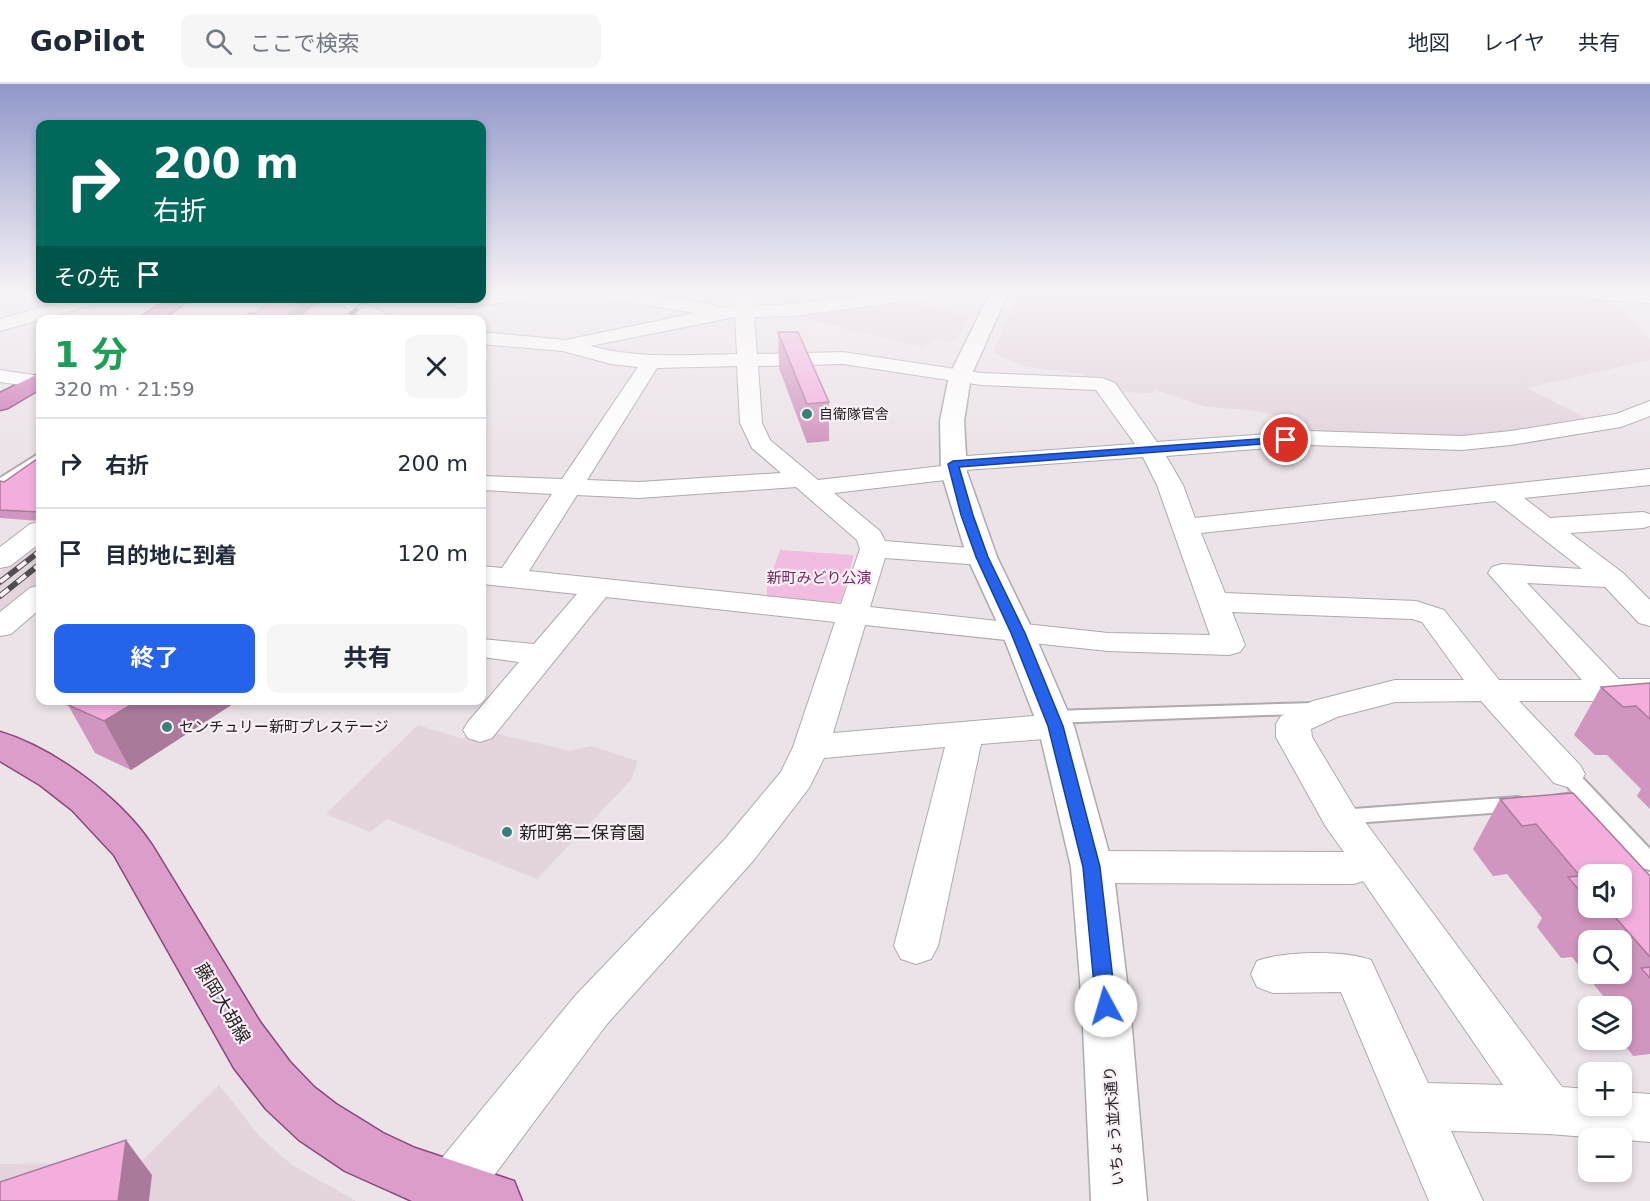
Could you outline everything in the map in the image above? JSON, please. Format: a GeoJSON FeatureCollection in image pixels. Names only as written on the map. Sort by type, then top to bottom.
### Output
{"type":"FeatureCollection","features":[{"type":"Feature","properties":{"kind":"highway"},"geometry":{"type":"LineString","coordinates":[[0,404],[36,383]]}},
{"type":"Feature","properties":{"kind":"main road","name":"藤岡大胡線"},"geometry":{"type":"LineString","coordinates":[[0,745],[25,757],[64,783],[98,810],[129,845],[238,1031],[264,1069],[296,1104],[334,1134],[379,1159],[464,1197]]}},
{"type":"Feature","properties":{"kind":"street"},"geometry":{"type":"LineString","coordinates":[[486,575],[1108,642],[1229,645],[1170,485],[1151,450],[1102,384],[1036,383],[960,376],[843,358],[651,362],[611,358],[564,345]]}},
{"type":"Feature","properties":{"kind":"street"},"geometry":{"type":"LineString","coordinates":[[464,1197],[591,1010],[739,850],[796,779],[811,747],[874,549],[870,537],[760,443],[751,423],[749,359],[746,345]]}},
{"type":"Feature","properties":{"kind":"street","name":"いちょう並木通り"},"geometry":{"type":"LineString","coordinates":[[975,345],[960,376],[952,421],[954,468],[982,557],[1018,633],[1054,721],[1092,867],[1106,1006],[1119,1201]]}},
{"type":"Feature","properties":{"kind":"street"},"geometry":{"type":"LineString","coordinates":[[510,578],[651,362]]}},
{"type":"Feature","properties":{"kind":"street"},"geometry":{"type":"LineString","coordinates":[[0,376],[36,380]]}},
{"type":"Feature","properties":{"kind":"street"},"geometry":{"type":"LineString","coordinates":[[486,483],[639,490],[807,483],[1151,450],[1309,438],[1462,443],[1511,438],[1621,420],[1650,408]]}},
{"type":"Feature","properties":{"kind":"street"},"geometry":{"type":"LineString","coordinates":[[1184,527],[1650,477]]}},
{"type":"Feature","properties":{"kind":"street"},"geometry":{"type":"LineString","coordinates":[[1502,494],[1613,579],[1650,617]]}},
{"type":"Feature","properties":{"kind":"street"},"geometry":{"type":"LineString","coordinates":[[1546,526],[1643,520]]}},
{"type":"Feature","properties":{"kind":"street"},"geometry":{"type":"LineString","coordinates":[[0,560],[22,537]]}},
{"type":"Feature","properties":{"kind":"street"},"geometry":{"type":"LineString","coordinates":[[874,549],[982,557]]}},
{"type":"Feature","properties":{"kind":"street"},"geometry":{"type":"LineString","coordinates":[[1613,579],[1502,573],[1609,689],[1650,728]]}},
{"type":"Feature","properties":{"kind":"street"},"geometry":{"type":"LineString","coordinates":[[480,730],[597,589]]}},
{"type":"Feature","properties":{"kind":"street"},"geometry":{"type":"LineString","coordinates":[[0,627],[36,597]]}},
{"type":"Feature","properties":{"kind":"street"},"geometry":{"type":"LineString","coordinates":[[1215,602],[1416,610],[1433,616],[1489,690],[1567,774]]}},
{"type":"Feature","properties":{"kind":"street"},"geometry":{"type":"LineString","coordinates":[[486,648],[542,655]]}},
{"type":"Feature","properties":{"kind":"street"},"geometry":{"type":"LineString","coordinates":[[1549,1110],[1340,817],[1294,737],[1293,724],[1325,709],[1395,691],[1650,690]]}},
{"type":"Feature","properties":{"kind":"street"},"geometry":{"type":"LineString","coordinates":[[811,747],[966,734],[1054,721]]}},
{"type":"Feature","properties":{"kind":"street"},"geometry":{"type":"LineString","coordinates":[[916,945],[966,734]]}},
{"type":"Feature","properties":{"kind":"street"},"geometry":{"type":"LineString","coordinates":[[1092,867],[1354,868]]}},
{"type":"Feature","properties":{"kind":"street"},"geometry":{"type":"LineString","coordinates":[[1273,974],[1355,973],[1416,1106],[1456,1201]]}},
{"type":"Feature","properties":{"kind":"street"},"geometry":{"type":"LineString","coordinates":[[1416,1106],[1549,1110],[1650,1118]]}},
{"type":"Feature","properties":{"kind":"lane"},"geometry":{"type":"LineString","coordinates":[[0,484],[36,460]]}},
{"type":"Feature","properties":{"kind":"lane"},"geometry":{"type":"LineString","coordinates":[[1054,721],[1325,709]]}},
{"type":"Feature","properties":{"kind":"lane"},"geometry":{"type":"LineString","coordinates":[[1567,774],[1650,862]]}},
{"type":"Feature","properties":{"kind":"lane"},"geometry":{"type":"LineString","coordinates":[[1340,817],[1590,799]]}},
{"type":"Feature","properties":{"kind":"shaded area"},"geometry":{"type":"Polygon","coordinates":[[[911,345],[927,345],[922,348],[911,345]]]}},
{"type":"Feature","properties":{"kind":"shaded area"},"geometry":{"type":"Polygon","coordinates":[[[996,345],[1650,345],[1650,360],[1527,388],[1590,420],[1457,439],[1308,437],[1298,424],[1285,417],[1250,410],[1207,407],[1153,389],[1154,393],[1116,392],[1086,380],[1084,374],[1027,367],[993,353],[996,345]]]}},
{"type":"Feature","properties":{"kind":"shaded area"},"geometry":{"type":"Polygon","coordinates":[[[36,544],[36,586],[0,616],[0,572],[36,544]]]}},
{"type":"Feature","properties":{"kind":"shaded area"},"geometry":{"type":"Polygon","coordinates":[[[418,725],[463,739],[473,728],[570,751],[591,746],[638,761],[631,780],[537,879],[387,819],[370,832],[326,814],[418,725]]]}},
{"type":"Feature","properties":{"kind":"shaded area"},"geometry":{"type":"Polygon","coordinates":[[[219,1085],[260,1137],[292,1165],[356,1201],[0,1201],[0,1164],[140,1163],[219,1085]]]}},
{"type":"Feature","properties":{"kind":"green space","name":"新町みどり公演"},"geometry":{"type":"Polygon","coordinates":[[[780,550],[854,555],[841,601],[829,604],[767,598],[767,587],[780,550]]]}},
{"type":"Feature","properties":{"kind":"building"},"geometry":{"type":"Polygon","coordinates":[[[783,345],[804,345],[829,402],[807,404],[783,345]]]}},
{"type":"Feature","properties":{"kind":"building"},"geometry":{"type":"Polygon","coordinates":[[[36,460],[36,512],[0,510],[0,481],[4,482],[36,460]]]}},
{"type":"Feature","properties":{"kind":"building"},"geometry":{"type":"Polygon","coordinates":[[[1650,683],[1650,719],[1636,706],[1623,707],[1601,687],[1650,683]]]}},
{"type":"Feature","properties":{"kind":"building"},"geometry":{"type":"Polygon","coordinates":[[[68,705],[131,705],[104,721],[68,705]]]}},
{"type":"Feature","properties":{"kind":"building"},"geometry":{"type":"Polygon","coordinates":[[[1573,793],[1650,876],[1650,957],[1632,936],[1632,930],[1626,930],[1616,918],[1632,918],[1632,864],[1578,864],[1578,874],[1536,824],[1522,826],[1500,799],[1573,793]]]}},
{"type":"Feature","properties":{"kind":"building"},"geometry":{"type":"Polygon","coordinates":[[[1578,876],[1578,889],[1568,877],[1578,876]]]}},
{"type":"Feature","properties":{"kind":"building"},"geometry":{"type":"Polygon","coordinates":[[[1650,967],[1650,978],[1641,968],[1650,967]]]}},
{"type":"Feature","properties":{"kind":"building"},"geometry":{"type":"Polygon","coordinates":[[[126,1140],[118,1201],[0,1201],[0,1182],[126,1140]]]}},
{"type":"Feature","properties":{"kind":"railway"},"geometry":{"type":"LineString","coordinates":[[0,582],[36,554]]}},
{"type":"Feature","properties":{"kind":"railway"},"geometry":{"type":"LineString","coordinates":[[0,596],[36,567]]}},
{"type":"Feature","properties":{"kind":"place","name":"自衛隊官舎"},"geometry":{"type":"Point","coordinates":[807,414]}},
{"type":"Feature","properties":{"kind":"place","name":"センチュリー新町プレステージ"},"geometry":{"type":"Point","coordinates":[167,727]}},
{"type":"Feature","properties":{"kind":"place","name":"新町第二保育園"},"geometry":{"type":"Point","coordinates":[507,832]}},
{"type":"Feature","properties":{"kind":"route"},"geometry":{"type":"LineString","coordinates":[[1106,1006],[1092,867],[1056,726],[1018,633],[982,557],[967,515],[953,464],[1286,440]]}}]}
